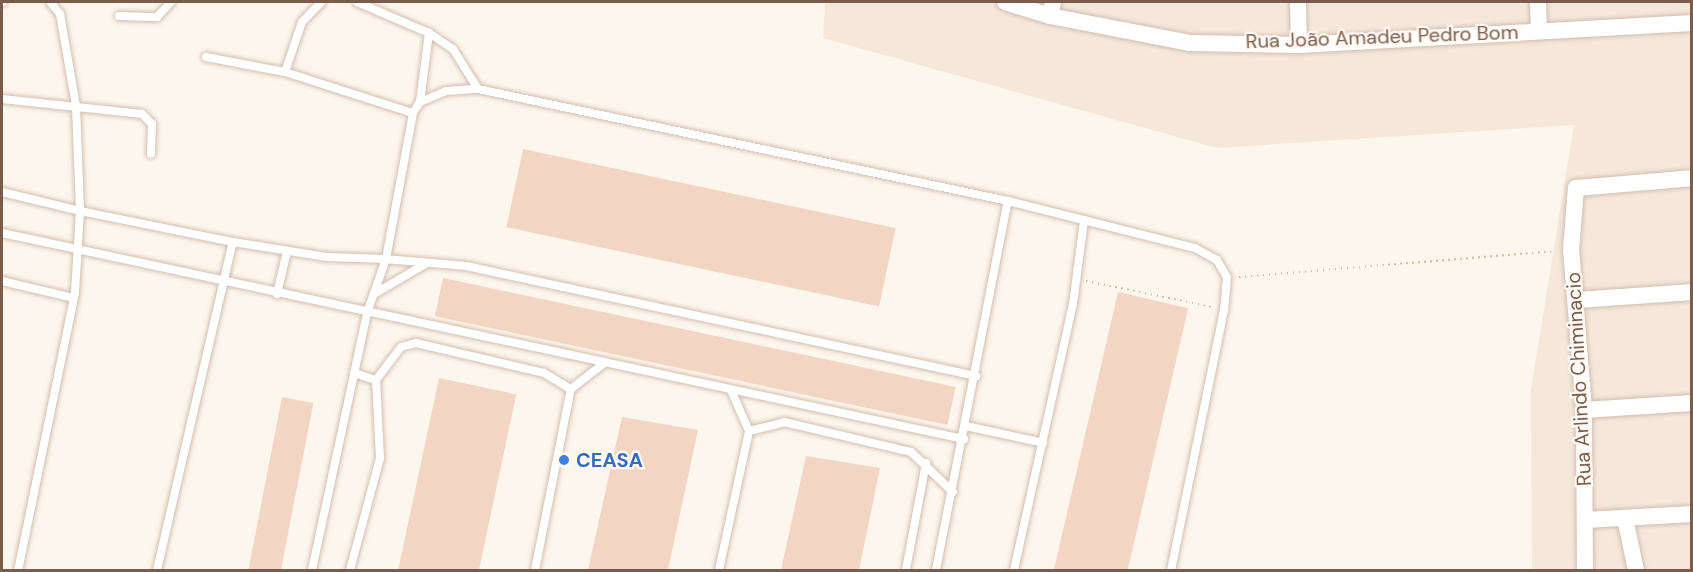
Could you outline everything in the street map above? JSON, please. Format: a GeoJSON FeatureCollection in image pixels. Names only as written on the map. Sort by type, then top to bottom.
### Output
{"type":"FeatureCollection","features":[{"type":"Feature","properties":{"kind":"street","name":"Rua João Amadeu Pedro Bom"},"geometry":{"type":"LineString","coordinates":[[1005,2],[1052,9],[1190,43],[1299,45],[1692,24]]}},
{"type":"Feature","properties":{"kind":"street"},"geometry":{"type":"LineString","coordinates":[[1298,2],[1299,45]]}},
{"type":"Feature","properties":{"kind":"street"},"geometry":{"type":"LineString","coordinates":[[1538,2],[1539,31]]}},
{"type":"Feature","properties":{"kind":"street","name":"Rua Arlindo Chiminacio"},"geometry":{"type":"LineString","coordinates":[[1585,570],[1584,410],[1578,300],[1571,250],[1576,188],[1692,178]]}},
{"type":"Feature","properties":{"kind":"street"},"geometry":{"type":"LineString","coordinates":[[1578,300],[1692,292]]}},
{"type":"Feature","properties":{"kind":"street"},"geometry":{"type":"LineString","coordinates":[[1584,410],[1692,403]]}},
{"type":"Feature","properties":{"kind":"street"},"geometry":{"type":"LineString","coordinates":[[1585,520],[1692,514]]}},
{"type":"Feature","properties":{"kind":"street"},"geometry":{"type":"LineString","coordinates":[[1625,518],[1636,570]]}},
{"type":"Feature","properties":{"kind":"lane"},"geometry":{"type":"LineString","coordinates":[[18,570],[74,298],[78,252],[80,211],[76,106],[60,14],[50,2]]}},
{"type":"Feature","properties":{"kind":"lane"},"geometry":{"type":"LineString","coordinates":[[118,16],[157,17],[171,2]]}},
{"type":"Feature","properties":{"kind":"lane"},"geometry":{"type":"LineString","coordinates":[[285,72],[303,22],[321,2]]}},
{"type":"Feature","properties":{"kind":"lane"},"geometry":{"type":"LineString","coordinates":[[357,2],[429,33],[453,49],[478,88]]}},
{"type":"Feature","properties":{"kind":"lane"},"geometry":{"type":"LineString","coordinates":[[312,570],[367,313],[386,259],[413,112],[420,102],[429,33]]}},
{"type":"Feature","properties":{"kind":"lane"},"geometry":{"type":"LineString","coordinates":[[206,57],[285,72],[413,112]]}},
{"type":"Feature","properties":{"kind":"lane"},"geometry":{"type":"LineString","coordinates":[[420,102],[446,91],[478,88],[1008,201],[1195,248],[1217,260],[1227,277],[1224,310],[1171,570]]}},
{"type":"Feature","properties":{"kind":"lane"},"geometry":{"type":"LineString","coordinates":[[2,99],[76,106],[149,118],[151,154]]}},
{"type":"Feature","properties":{"kind":"lane"},"geometry":{"type":"LineString","coordinates":[[2,192],[80,211],[287,251],[466,266],[976,376]]}},
{"type":"Feature","properties":{"kind":"lane"},"geometry":{"type":"LineString","coordinates":[[936,570],[964,439],[1008,201]]}},
{"type":"Feature","properties":{"kind":"lane"},"geometry":{"type":"LineString","coordinates":[[1014,570],[1077,279],[1084,220]]}},
{"type":"Feature","properties":{"kind":"lane"},"geometry":{"type":"LineString","coordinates":[[2,233],[78,252],[964,439]]}},
{"type":"Feature","properties":{"kind":"lane"},"geometry":{"type":"LineString","coordinates":[[157,570],[233,242]]}},
{"type":"Feature","properties":{"kind":"lane"},"geometry":{"type":"LineString","coordinates":[[277,294],[287,251]]}},
{"type":"Feature","properties":{"kind":"lane"},"geometry":{"type":"LineString","coordinates":[[374,294],[427,263]]}},
{"type":"Feature","properties":{"kind":"lane"},"geometry":{"type":"LineString","coordinates":[[2,281],[74,298]]}},
{"type":"Feature","properties":{"kind":"lane"},"geometry":{"type":"LineString","coordinates":[[350,570],[380,458],[376,380],[390,358],[416,343],[544,373],[571,389]]}},
{"type":"Feature","properties":{"kind":"lane"},"geometry":{"type":"LineString","coordinates":[[535,570],[571,389],[604,363]]}},
{"type":"Feature","properties":{"kind":"lane"},"geometry":{"type":"LineString","coordinates":[[354,373],[376,380]]}},
{"type":"Feature","properties":{"kind":"lane"},"geometry":{"type":"LineString","coordinates":[[719,570],[749,431],[730,390]]}},
{"type":"Feature","properties":{"kind":"lane"},"geometry":{"type":"LineString","coordinates":[[749,431],[784,422],[911,452],[926,463],[953,492]]}},
{"type":"Feature","properties":{"kind":"lane"},"geometry":{"type":"LineString","coordinates":[[966,426],[1043,443]]}},
{"type":"Feature","properties":{"kind":"lane"},"geometry":{"type":"LineString","coordinates":[[906,570],[926,463]]}},
{"type":"Feature","properties":{"kind":"path"},"geometry":{"type":"LineString","coordinates":[[1227,277],[1281,277],[1571,250]]}},
{"type":"Feature","properties":{"kind":"path"},"geometry":{"type":"LineString","coordinates":[[1077,279],[1224,310]]}},
{"type":"Feature","properties":{"kind":"shaded area"},"geometry":{"type":"Polygon","coordinates":[[[825,2],[1691,2],[1691,570],[1532,570],[1531,389],[1574,125],[1217,148],[823,38],[825,2]]]}},
{"type":"Feature","properties":{"kind":"building"},"geometry":{"type":"Polygon","coordinates":[[[523,149],[896,228],[879,306],[506,227],[523,149]]]}},
{"type":"Feature","properties":{"kind":"building"},"geometry":{"type":"Polygon","coordinates":[[[443,278],[956,387],[947,425],[435,316],[443,278]]]}},
{"type":"Feature","properties":{"kind":"building"},"geometry":{"type":"Polygon","coordinates":[[[1118,292],[1188,308],[1128,570],[1054,570],[1118,292]]]}},
{"type":"Feature","properties":{"kind":"building"},"geometry":{"type":"Polygon","coordinates":[[[439,378],[516,394],[479,570],[398,570],[439,378]]]}},
{"type":"Feature","properties":{"kind":"building"},"geometry":{"type":"Polygon","coordinates":[[[282,397],[313,403],[281,570],[248,570],[282,397]]]}},
{"type":"Feature","properties":{"kind":"building"},"geometry":{"type":"Polygon","coordinates":[[[622,417],[698,430],[668,570],[588,570],[622,417]]]}},
{"type":"Feature","properties":{"kind":"building"},"geometry":{"type":"Polygon","coordinates":[[[806,456],[880,468],[859,570],[781,570],[806,456]]]}},
{"type":"Feature","properties":{"kind":"place","name":"CEASA"},"geometry":{"type":"Point","coordinates":[564,460]}}]}
